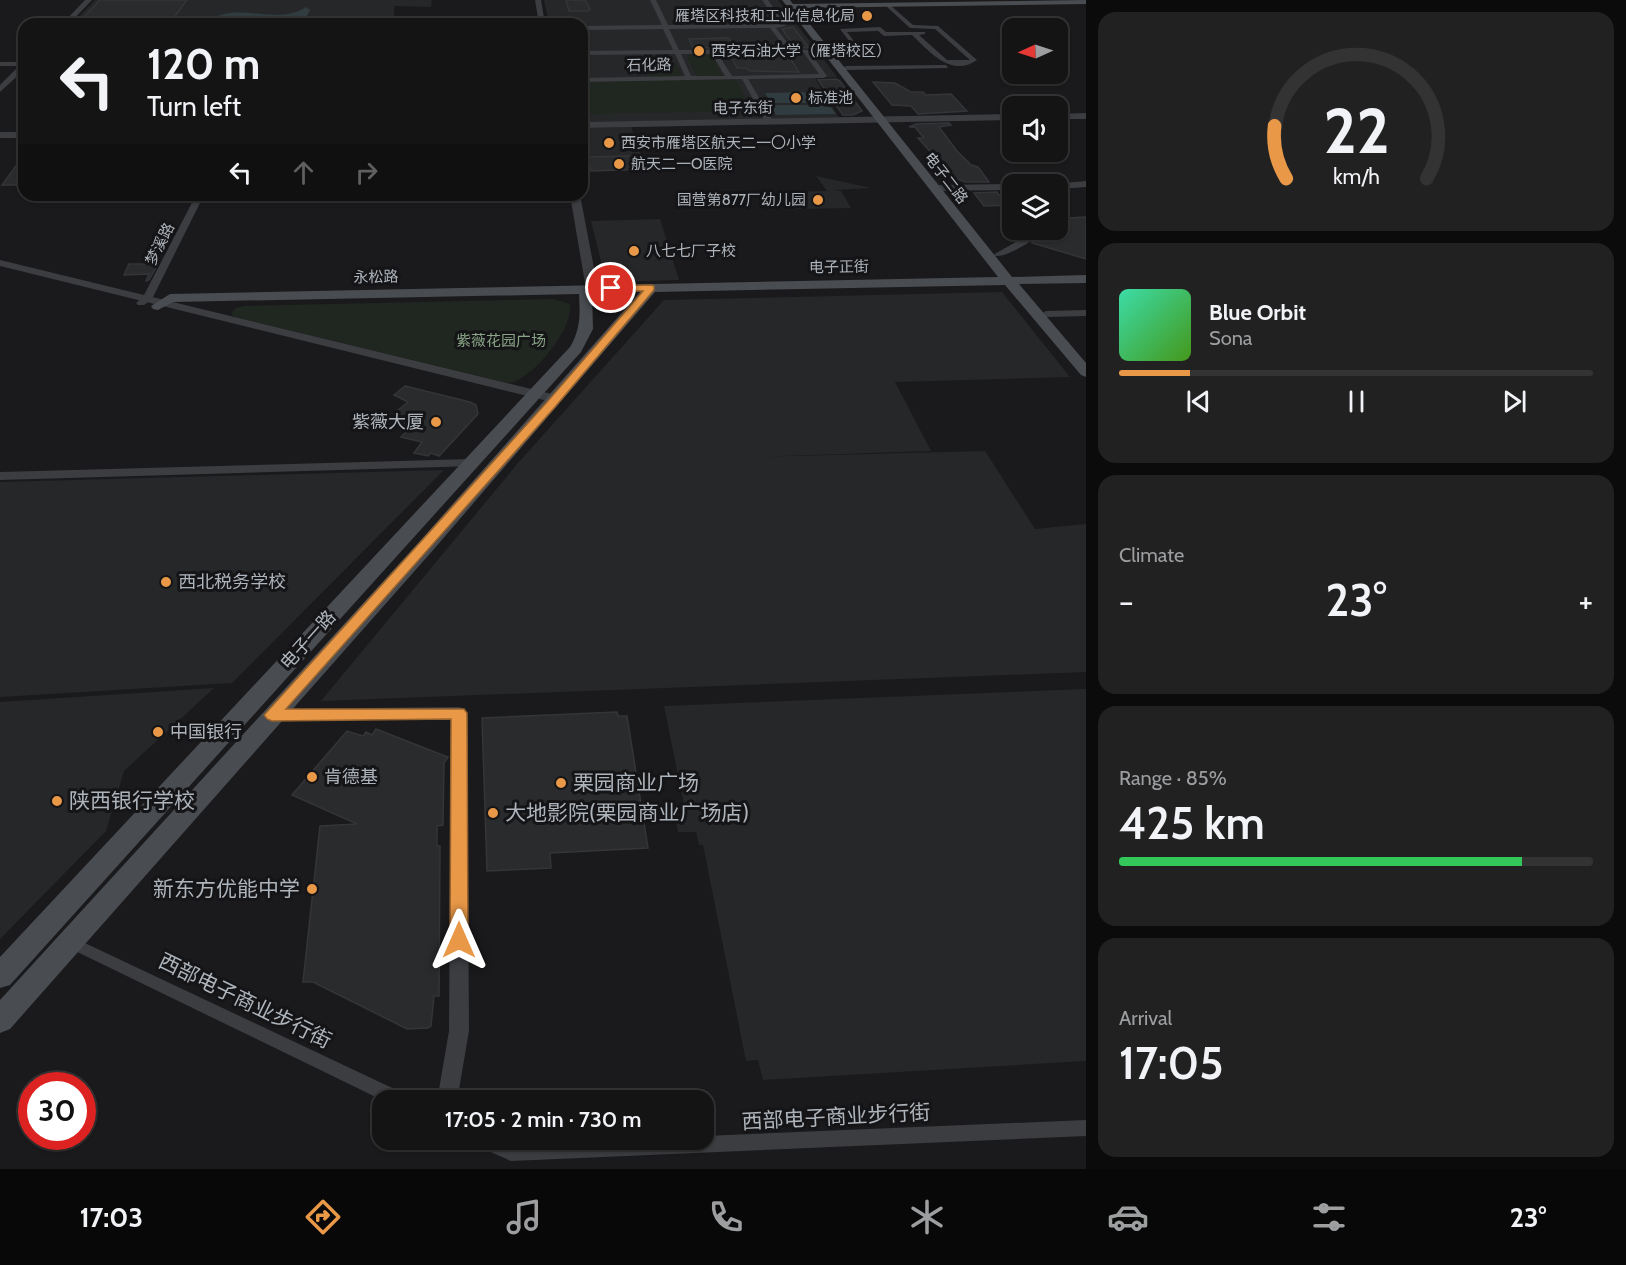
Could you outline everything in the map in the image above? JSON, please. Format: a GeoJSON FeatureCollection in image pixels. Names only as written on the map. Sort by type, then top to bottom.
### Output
{"type":"FeatureCollection","features":[{"type":"Feature","properties":{"kind":"main road"},"geometry":{"type":"LineString","coordinates":[[792,4],[1086,2]]}},
{"type":"Feature","properties":{"kind":"main road"},"geometry":{"type":"LineString","coordinates":[[792,4],[889,6],[1086,2]]}},
{"type":"Feature","properties":{"kind":"main road","name":"电子二路"},"geometry":{"type":"LineString","coordinates":[[792,4],[831,49],[884,120]]}},
{"type":"Feature","properties":{"kind":"main road","name":"电子二路"},"geometry":{"type":"LineString","coordinates":[[792,4],[1086,372]]}},
{"type":"Feature","properties":{"kind":"main road","name":"电子二路"},"geometry":{"type":"LineString","coordinates":[[938,188],[997,255],[1014,282],[1046,314],[1086,361]]}},
{"type":"Feature","properties":{"kind":"main road","name":"电子正街"},"geometry":{"type":"LineString","coordinates":[[592,293],[1086,281]]}},
{"type":"Feature","properties":{"kind":"main road","name":"电子一路"},"geometry":{"type":"LineString","coordinates":[[0,1020],[556,399],[648,291]]}},
{"type":"Feature","properties":{"kind":"main road","name":"永松路"},"geometry":{"type":"LineString","coordinates":[[156,303],[592,293]]}},
{"type":"Feature","properties":{"kind":"main road","name":"电子一路"},"geometry":{"type":"LineString","coordinates":[[592,293],[603,345]]}},
{"type":"Feature","properties":{"kind":"main road","name":"电子一路"},"geometry":{"type":"LineString","coordinates":[[0,976],[576,349],[586,334],[592,293]]}},
{"type":"Feature","properties":{"kind":"street"},"geometry":{"type":"LineString","coordinates":[[71,18],[89,0]]}},
{"type":"Feature","properties":{"kind":"street"},"geometry":{"type":"LineString","coordinates":[[538,0],[541,18]]}},
{"type":"Feature","properties":{"kind":"street"},"geometry":{"type":"LineString","coordinates":[[653,0],[689,78]]}},
{"type":"Feature","properties":{"kind":"street"},"geometry":{"type":"LineString","coordinates":[[588,28],[783,26],[765,0]]}},
{"type":"Feature","properties":{"kind":"street"},"geometry":{"type":"LineString","coordinates":[[889,6],[912,27],[936,27],[974,60],[967,63],[945,62],[914,33]]}},
{"type":"Feature","properties":{"kind":"street"},"geometry":{"type":"LineString","coordinates":[[805,17],[843,16],[837,9]]}},
{"type":"Feature","properties":{"kind":"street"},"geometry":{"type":"LineString","coordinates":[[772,26],[790,51]]}},
{"type":"Feature","properties":{"kind":"street"},"geometry":{"type":"LineString","coordinates":[[605,28],[608,36]]}},
{"type":"Feature","properties":{"kind":"street"},"geometry":{"type":"LineString","coordinates":[[831,49],[858,48],[842,30],[880,29],[884,34],[943,33]]}},
{"type":"Feature","properties":{"kind":"street"},"geometry":{"type":"LineString","coordinates":[[610,45],[613,53]]}},
{"type":"Feature","properties":{"kind":"street"},"geometry":{"type":"LineString","coordinates":[[588,53],[790,51]]}},
{"type":"Feature","properties":{"kind":"street","name":"石化路"},"geometry":{"type":"LineString","coordinates":[[588,80],[824,76],[806,51],[790,51]]}},
{"type":"Feature","properties":{"kind":"street"},"geometry":{"type":"LineString","coordinates":[[714,52],[730,78]]}},
{"type":"Feature","properties":{"kind":"street"},"geometry":{"type":"LineString","coordinates":[[0,64],[18,65]]}},
{"type":"Feature","properties":{"kind":"street"},"geometry":{"type":"LineString","coordinates":[[846,68],[946,67]]}},
{"type":"Feature","properties":{"kind":"street"},"geometry":{"type":"LineString","coordinates":[[0,90],[18,71]]}},
{"type":"Feature","properties":{"kind":"street"},"geometry":{"type":"LineString","coordinates":[[744,77],[769,121]]}},
{"type":"Feature","properties":{"kind":"street"},"geometry":{"type":"LineString","coordinates":[[1068,117],[1086,116]]}},
{"type":"Feature","properties":{"kind":"street","name":"电子东街"},"geometry":{"type":"LineString","coordinates":[[588,125],[1002,117]]}},
{"type":"Feature","properties":{"kind":"street"},"geometry":{"type":"LineString","coordinates":[[0,135],[18,135]]}},
{"type":"Feature","properties":{"kind":"street"},"geometry":{"type":"LineString","coordinates":[[1068,185],[1086,184]]}},
{"type":"Feature","properties":{"kind":"street"},"geometry":{"type":"LineString","coordinates":[[938,188],[1002,187]]}},
{"type":"Feature","properties":{"kind":"street","name":"梦溪路"},"geometry":{"type":"LineString","coordinates":[[156,303],[198,201]]}},
{"type":"Feature","properties":{"kind":"street","name":"电子一路"},"geometry":{"type":"LineString","coordinates":[[576,201],[592,293]]}},
{"type":"Feature","properties":{"kind":"street"},"geometry":{"type":"LineString","coordinates":[[997,255],[1027,240]]}},
{"type":"Feature","properties":{"kind":"street","name":"永松路"},"geometry":{"type":"LineString","coordinates":[[0,263],[156,303]]}},
{"type":"Feature","properties":{"kind":"street","name":"永松路"},"geometry":{"type":"LineString","coordinates":[[0,268],[156,303]]}},
{"type":"Feature","properties":{"kind":"street"},"geometry":{"type":"LineString","coordinates":[[156,303],[556,399]]}},
{"type":"Feature","properties":{"kind":"street"},"geometry":{"type":"LineString","coordinates":[[1046,314],[1086,313]]}},
{"type":"Feature","properties":{"kind":"street"},"geometry":{"type":"LineString","coordinates":[[0,476],[471,463]]}},
{"type":"Feature","properties":{"kind":"street"},"geometry":{"type":"LineString","coordinates":[[272,715],[459,713],[459,1031],[449,1090]]}},
{"type":"Feature","properties":{"kind":"street","name":"西部电子商业步行街"},"geometry":{"type":"LineString","coordinates":[[70,942],[378,1090]]}},
{"type":"Feature","properties":{"kind":"street","name":"西部电子商业步行街"},"geometry":{"type":"LineString","coordinates":[[714,1144],[1086,1128]]}},
{"type":"Feature","properties":{"kind":"street","name":"西部电子商业步行街"},"geometry":{"type":"LineString","coordinates":[[505,1150],[511,1153],[580,1150]]}},
{"type":"Feature","properties":{"kind":"shaded area"},"geometry":{"type":"Polygon","coordinates":[[[95,0],[432,0],[431,7],[394,6],[394,17],[387,18],[78,18],[95,0]]]}},
{"type":"Feature","properties":{"kind":"shaded area","name":"西安石油大学（雁塔校区）"},"geometry":{"type":"Polygon","coordinates":[[[544,0],[778,0],[837,77],[815,78],[839,118],[588,122],[588,18],[548,18],[544,0]]]}},
{"type":"Feature","properties":{"kind":"shaded area"},"geometry":{"type":"Polygon","coordinates":[[[306,7],[310,10],[307,16],[300,18],[213,18],[235,13],[271,15],[295,12],[306,7]]]}},
{"type":"Feature","properties":{"kind":"shaded area","name":"标准池"},"geometry":{"type":"Polygon","coordinates":[[[821,92],[828,103],[771,103],[765,93],[821,92]]]}},
{"type":"Feature","properties":{"kind":"shaded area"},"geometry":{"type":"Polygon","coordinates":[[[771,105],[829,105],[836,114],[776,115],[771,105]]]}},
{"type":"Feature","properties":{"kind":"shaded area","name":"西安市雁塔区航天二一〇小学"},"geometry":{"type":"Polygon","coordinates":[[[631,127],[642,157],[588,158],[588,128],[631,127]]]}},
{"type":"Feature","properties":{"kind":"shaded area","name":"国营第877厂幼儿园"},"geometry":{"type":"Polygon","coordinates":[[[816,176],[871,188],[835,190],[841,191],[851,208],[794,209],[785,192],[827,191],[816,176]]]}},
{"type":"Feature","properties":{"kind":"shaded area","name":"八七七厂子校"},"geometry":{"type":"Polygon","coordinates":[[[660,219],[679,280],[606,282],[591,221],[660,219]]]}},
{"type":"Feature","properties":{"kind":"shaded area"},"geometry":{"type":"Polygon","coordinates":[[[1002,292],[1070,377],[895,382],[931,451],[756,457],[985,451],[1035,529],[1086,524],[1086,672],[321,701],[518,463],[664,300],[1002,292]]]}},
{"type":"Feature","properties":{"kind":"shaded area","name":"西北税务学校"},"geometry":{"type":"Polygon","coordinates":[[[444,470],[232,683],[0,697],[0,482],[444,470]]]}},
{"type":"Feature","properties":{"kind":"shaded area","name":"陕西银行学校"},"geometry":{"type":"Polygon","coordinates":[[[214,688],[124,771],[106,831],[0,939],[0,702],[214,688]]]}},
{"type":"Feature","properties":{"kind":"shaded area"},"geometry":{"type":"Polygon","coordinates":[[[1086,689],[1086,1061],[763,1080],[758,1060],[746,1061],[703,845],[699,845],[696,832],[678,832],[676,819],[682,818],[681,811],[685,810],[664,706],[1086,689]]]}},
{"type":"Feature","properties":{"kind":"green space"},"geometry":{"type":"Polygon","coordinates":[[[711,53],[723,77],[697,77],[686,54],[711,53]]]}},
{"type":"Feature","properties":{"kind":"green space"},"geometry":{"type":"Polygon","coordinates":[[[643,62],[675,62],[683,77],[650,78],[643,62]]]}},
{"type":"Feature","properties":{"kind":"green space"},"geometry":{"type":"Polygon","coordinates":[[[735,79],[753,111],[588,114],[588,81],[735,79]]]}},
{"type":"Feature","properties":{"kind":"green space","name":"紫薇花园广场"},"geometry":{"type":"Polygon","coordinates":[[[554,299],[570,304],[565,326],[558,339],[550,352],[528,373],[508,383],[234,317],[231,313],[236,308],[244,306],[554,299]]]}},
{"type":"Feature","properties":{"kind":"building"},"geometry":{"type":"Polygon","coordinates":[[[100,0],[187,0],[174,18],[83,18],[100,0]]]}},
{"type":"Feature","properties":{"kind":"building"},"geometry":{"type":"Polygon","coordinates":[[[566,0],[585,0],[590,9],[588,11],[569,11],[566,0]]]}},
{"type":"Feature","properties":{"kind":"building"},"geometry":{"type":"Polygon","coordinates":[[[793,27],[809,48],[795,47],[782,29],[793,27]]]}},
{"type":"Feature","properties":{"kind":"building"},"geometry":{"type":"Polygon","coordinates":[[[729,38],[734,47],[693,48],[689,39],[729,38]]]}},
{"type":"Feature","properties":{"kind":"building"},"geometry":{"type":"Polygon","coordinates":[[[788,55],[799,72],[750,71],[746,68],[737,68],[731,56],[788,55]]]}},
{"type":"Feature","properties":{"kind":"building"},"geometry":{"type":"Polygon","coordinates":[[[836,79],[840,81],[862,111],[853,115],[843,115],[818,80],[836,79]]]}},
{"type":"Feature","properties":{"kind":"building"},"geometry":{"type":"Polygon","coordinates":[[[873,82],[895,83],[911,92],[923,92],[926,95],[951,94],[967,111],[918,114],[911,106],[892,105],[873,82]]]}},
{"type":"Feature","properties":{"kind":"building"},"geometry":{"type":"Polygon","coordinates":[[[949,123],[951,125],[939,127],[957,151],[971,165],[978,167],[989,182],[966,182],[950,177],[948,169],[918,138],[924,138],[915,127],[909,127],[916,124],[949,123]]]}},
{"type":"Feature","properties":{"kind":"building","name":"航天二一O医院"},"geometry":{"type":"Polygon","coordinates":[[[634,156],[635,159],[648,159],[651,169],[591,171],[588,157],[634,156]]]}},
{"type":"Feature","properties":{"kind":"building"},"geometry":{"type":"Polygon","coordinates":[[[18,163],[18,185],[2,185],[18,163]]]}},
{"type":"Feature","properties":{"kind":"building"},"geometry":{"type":"Polygon","coordinates":[[[997,192],[1002,195],[1002,205],[984,206],[974,193],[997,192]]]}},
{"type":"Feature","properties":{"kind":"building"},"geometry":{"type":"Polygon","coordinates":[[[1086,217],[1086,259],[1032,243],[1036,240],[1068,240],[1069,218],[1086,217]]]}},
{"type":"Feature","properties":{"kind":"building"},"geometry":{"type":"Polygon","coordinates":[[[129,264],[158,264],[149,280],[146,281],[149,274],[124,275],[129,264]]]}},
{"type":"Feature","properties":{"kind":"building","name":"紫薇大厦"},"geometry":{"type":"Polygon","coordinates":[[[405,386],[470,402],[476,405],[478,414],[439,456],[431,453],[428,456],[414,453],[422,442],[401,437],[405,433],[397,411],[408,402],[394,395],[405,386]]]}},
{"type":"Feature","properties":{"kind":"building","name":"栗园商业广场"},"geometry":{"type":"Polygon","coordinates":[[[617,712],[618,716],[627,716],[648,848],[550,853],[551,868],[487,871],[482,718],[617,712]]]}},
{"type":"Feature","properties":{"kind":"building"},"geometry":{"type":"Polygon","coordinates":[[[376,729],[448,757],[444,763],[443,825],[437,826],[437,846],[440,846],[439,996],[434,996],[431,1026],[428,1028],[407,1029],[313,982],[303,982],[320,826],[357,824],[292,795],[347,731],[363,736],[366,732],[372,735],[376,729]]]}},
{"type":"Feature","properties":{"kind":"place","name":"雁塔区科技和工业信息化局"},"geometry":{"type":"Point","coordinates":[867,16]}},
{"type":"Feature","properties":{"kind":"place","name":"西安石油大学（雁塔校区）"},"geometry":{"type":"Point","coordinates":[699,51]}},
{"type":"Feature","properties":{"kind":"place","name":"标准池"},"geometry":{"type":"Point","coordinates":[796,98]}},
{"type":"Feature","properties":{"kind":"place","name":"西安市雁塔区航天二一〇小学"},"geometry":{"type":"Point","coordinates":[609,143]}},
{"type":"Feature","properties":{"kind":"place","name":"航天二一O医院"},"geometry":{"type":"Point","coordinates":[619,164]}},
{"type":"Feature","properties":{"kind":"place","name":"国营第877厂幼儿园"},"geometry":{"type":"Point","coordinates":[818,200]}},
{"type":"Feature","properties":{"kind":"place","name":"八七七厂子校"},"geometry":{"type":"Point","coordinates":[634,251]}},
{"type":"Feature","properties":{"kind":"place","name":"紫薇大厦"},"geometry":{"type":"Point","coordinates":[436,422]}},
{"type":"Feature","properties":{"kind":"place","name":"西北税务学校"},"geometry":{"type":"Point","coordinates":[166,582]}},
{"type":"Feature","properties":{"kind":"place","name":"中国银行"},"geometry":{"type":"Point","coordinates":[158,732]}},
{"type":"Feature","properties":{"kind":"place","name":"肯德基"},"geometry":{"type":"Point","coordinates":[312,777]}},
{"type":"Feature","properties":{"kind":"place","name":"栗园商业广场"},"geometry":{"type":"Point","coordinates":[561,783]}},
{"type":"Feature","properties":{"kind":"place","name":"陕西银行学校"},"geometry":{"type":"Point","coordinates":[57,801]}},
{"type":"Feature","properties":{"kind":"place","name":"大地影院(栗园商业广场店)"},"geometry":{"type":"Point","coordinates":[493,813]}},
{"type":"Feature","properties":{"kind":"place","name":"新东方优能中学"},"geometry":{"type":"Point","coordinates":[312,889]}},
{"type":"Feature","properties":{"kind":"route"},"geometry":{"type":"LineString","coordinates":[[459,940],[459,713],[272,715],[427,544],[651,288],[611,288]]}}]}
